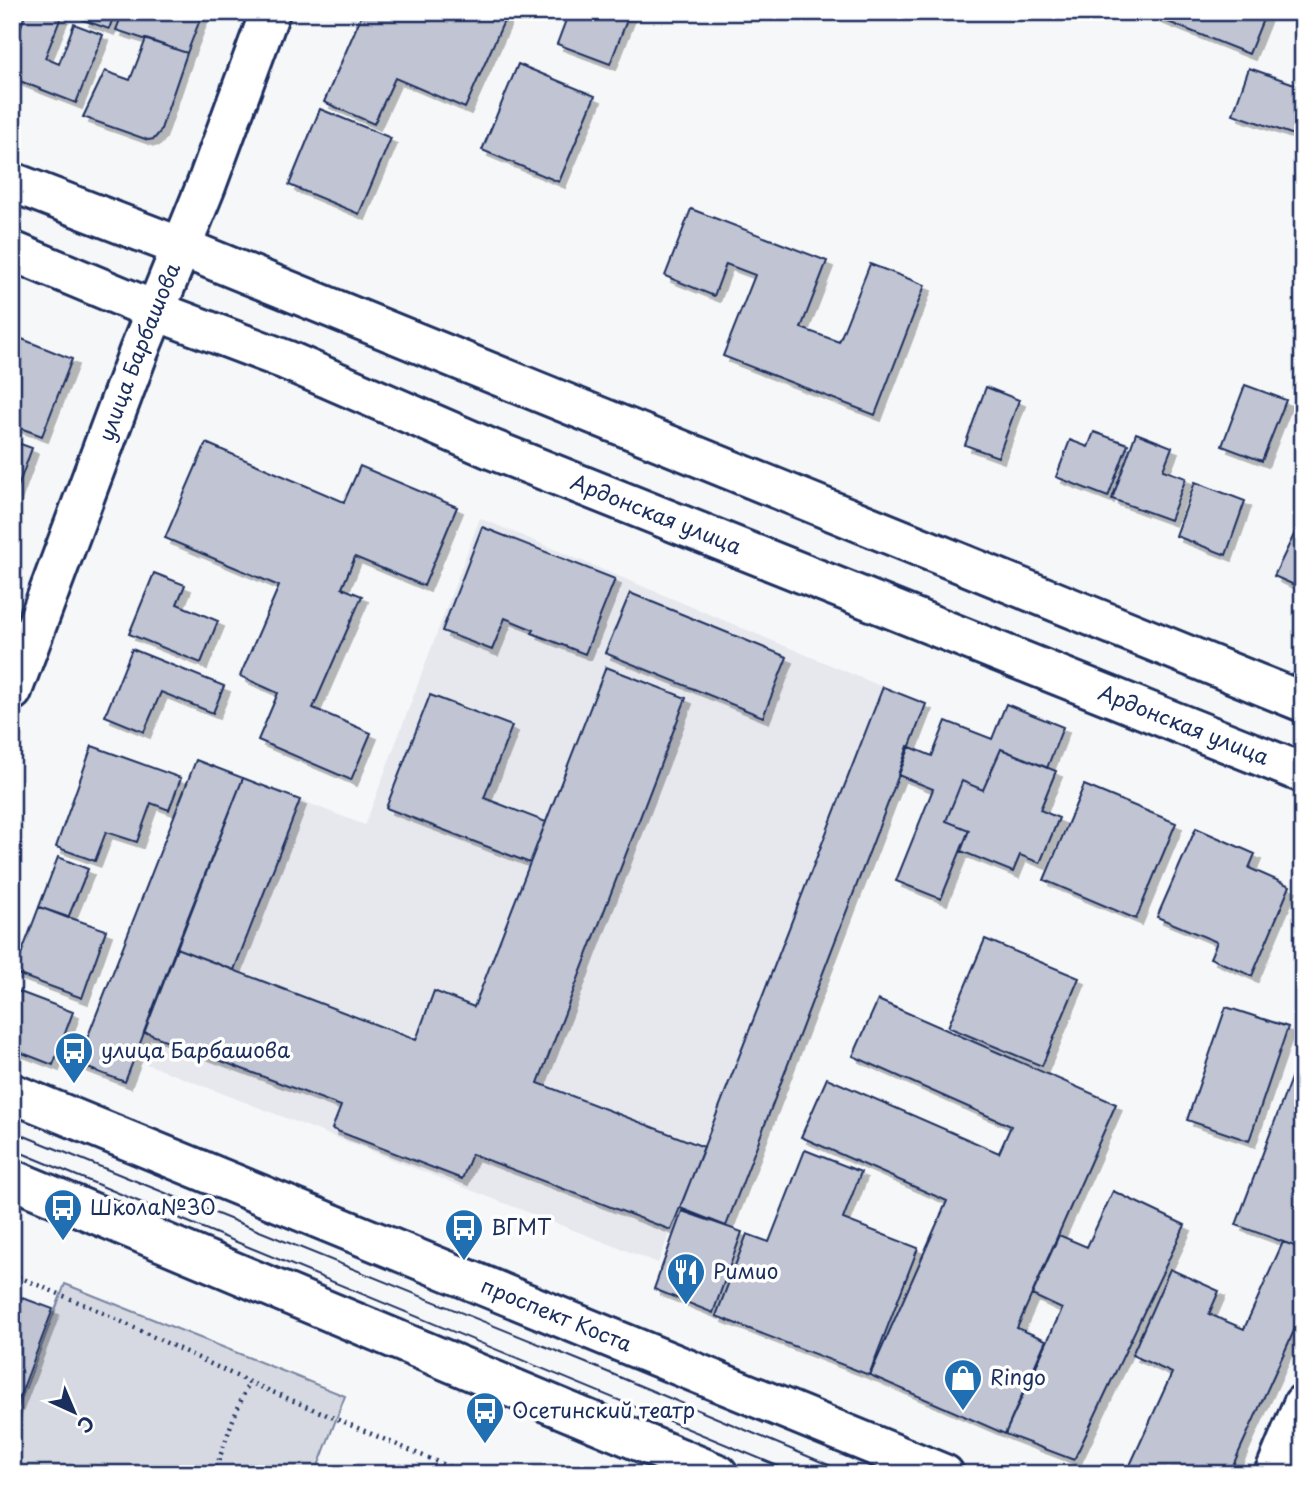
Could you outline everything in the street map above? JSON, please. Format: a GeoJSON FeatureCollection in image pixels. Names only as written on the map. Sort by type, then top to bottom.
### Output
{"type":"FeatureCollection","features":[{"type":"Feature","properties":{"kind":"main road","name":"улица Барбашова"},"geometry":{"type":"LineString","coordinates":[[12,691],[270,12]]}},
{"type":"Feature","properties":{"kind":"main road"},"geometry":{"type":"LineString","coordinates":[[12,181],[1303,702]]}},
{"type":"Feature","properties":{"kind":"main road","name":"Ардонская улица"},"geometry":{"type":"LineString","coordinates":[[12,251],[156,311],[286,360],[491,449],[1303,773]]}},
{"type":"Feature","properties":{"kind":"main road","name":"проспект Коста"},"geometry":{"type":"LineString","coordinates":[[12,1093],[944,1474]]}},
{"type":"Feature","properties":{"kind":"main road"},"geometry":{"type":"LineString","coordinates":[[12,1179],[718,1474]]}},
{"type":"Feature","properties":{"kind":"main road"},"geometry":{"type":"LineString","coordinates":[[1273,1474],[1303,1404]]}},
{"type":"Feature","properties":{"kind":"path"},"geometry":{"type":"LineString","coordinates":[[12,1274],[249,1382],[466,1474]]}},
{"type":"Feature","properties":{"kind":"path"},"geometry":{"type":"LineString","coordinates":[[214,1474],[249,1382]]}},
{"type":"Feature","properties":{"kind":"shaded area"},"geometry":{"type":"Polygon","coordinates":[[[480,518],[883,687],[658,1263],[134,1059],[243,778],[365,825],[480,518]]]}},
{"type":"Feature","properties":{"kind":"shaded area"},"geometry":{"type":"Polygon","coordinates":[[[65,1284],[345,1396],[315,1474],[12,1474],[12,1424],[65,1284]]]}},
{"type":"Feature","properties":{"kind":"building"},"geometry":{"type":"Polygon","coordinates":[[[26,12],[63,12],[45,58],[59,64],[74,24],[103,35],[76,103],[12,78],[12,26],[20,29],[26,12]]]}},
{"type":"Feature","properties":{"kind":"building"},"geometry":{"type":"Polygon","coordinates":[[[86,12],[115,12],[109,29],[83,20],[86,12]]]}},
{"type":"Feature","properties":{"kind":"building"},"geometry":{"type":"Polygon","coordinates":[[[123,12],[203,12],[187,53],[116,30],[123,12]]]}},
{"type":"Feature","properties":{"kind":"building"},"geometry":{"type":"Polygon","coordinates":[[[363,12],[508,12],[465,108],[395,78],[374,124],[324,102],[363,12]]]}},
{"type":"Feature","properties":{"kind":"building"},"geometry":{"type":"Polygon","coordinates":[[[569,12],[630,12],[610,64],[557,44],[569,12]]]}},
{"type":"Feature","properties":{"kind":"building"},"geometry":{"type":"Polygon","coordinates":[[[1143,12],[1266,12],[1249,54],[1143,12]]]}},
{"type":"Feature","properties":{"kind":"building"},"geometry":{"type":"Polygon","coordinates":[[[1297,12],[1303,12],[1303,27],[1293,24],[1297,12]]]}},
{"type":"Feature","properties":{"kind":"building"},"geometry":{"type":"Polygon","coordinates":[[[146,39],[187,53],[160,132],[154,139],[148,140],[83,117],[105,71],[130,80],[146,39]]]}},
{"type":"Feature","properties":{"kind":"building"},"geometry":{"type":"Polygon","coordinates":[[[518,64],[595,96],[559,182],[482,150],[518,64]]]}},
{"type":"Feature","properties":{"kind":"building"},"geometry":{"type":"Polygon","coordinates":[[[1249,68],[1303,87],[1303,138],[1233,114],[1249,68]]]}},
{"type":"Feature","properties":{"kind":"building"},"geometry":{"type":"Polygon","coordinates":[[[320,109],[391,138],[359,214],[289,185],[320,109]]]}},
{"type":"Feature","properties":{"kind":"building"},"geometry":{"type":"Polygon","coordinates":[[[691,209],[827,261],[801,328],[839,342],[870,264],[925,285],[875,415],[723,356],[755,275],[726,264],[714,296],[665,276],[691,209]]]}},
{"type":"Feature","properties":{"kind":"building"},"geometry":{"type":"Polygon","coordinates":[[[12,335],[72,359],[42,436],[12,425],[12,335]]]}},
{"type":"Feature","properties":{"kind":"building"},"geometry":{"type":"Polygon","coordinates":[[[1245,385],[1286,400],[1262,461],[1222,446],[1245,385]]]}},
{"type":"Feature","properties":{"kind":"building"},"geometry":{"type":"Polygon","coordinates":[[[986,387],[1019,400],[998,457],[965,445],[986,387]]]}},
{"type":"Feature","properties":{"kind":"building"},"geometry":{"type":"Polygon","coordinates":[[[1094,432],[1128,444],[1108,497],[1056,477],[1070,440],[1088,447],[1094,432]]]}},
{"type":"Feature","properties":{"kind":"building"},"geometry":{"type":"Polygon","coordinates":[[[1136,433],[1172,447],[1163,470],[1186,478],[1170,520],[1112,499],[1136,433]]]}},
{"type":"Feature","properties":{"kind":"building"},"geometry":{"type":"Polygon","coordinates":[[[12,441],[32,448],[12,503],[12,441]]]}},
{"type":"Feature","properties":{"kind":"building"},"geometry":{"type":"Polygon","coordinates":[[[206,443],[344,502],[360,466],[457,507],[424,586],[355,557],[342,588],[362,596],[313,708],[371,733],[351,780],[258,740],[278,693],[240,676],[279,586],[165,538],[206,443]]]}},
{"type":"Feature","properties":{"kind":"building"},"geometry":{"type":"Polygon","coordinates":[[[1195,482],[1245,501],[1226,555],[1176,536],[1195,482]]]}},
{"type":"Feature","properties":{"kind":"building"},"geometry":{"type":"Polygon","coordinates":[[[1303,516],[1303,589],[1274,576],[1303,516]]]}},
{"type":"Feature","properties":{"kind":"building"},"geometry":{"type":"Polygon","coordinates":[[[482,527],[615,579],[585,654],[532,633],[534,630],[505,618],[492,650],[442,631],[482,527]]]}},
{"type":"Feature","properties":{"kind":"building"},"geometry":{"type":"Polygon","coordinates":[[[154,573],[185,585],[177,604],[218,621],[201,663],[129,634],[154,573]]]}},
{"type":"Feature","properties":{"kind":"building"},"geometry":{"type":"Polygon","coordinates":[[[630,593],[787,657],[763,717],[605,653],[630,593]]]}},
{"type":"Feature","properties":{"kind":"building"},"geometry":{"type":"Polygon","coordinates":[[[132,649],[224,686],[213,713],[161,692],[144,732],[105,716],[132,649]]]}},
{"type":"Feature","properties":{"kind":"building"},"geometry":{"type":"Polygon","coordinates":[[[606,667],[686,698],[538,1083],[704,1147],[671,1230],[472,1154],[462,1179],[332,1129],[341,1106],[144,1032],[176,948],[416,1040],[434,991],[474,1007],[606,667]]]}},
{"type":"Feature","properties":{"kind":"building"},"geometry":{"type":"Polygon","coordinates":[[[883,687],[926,704],[726,1226],[680,1208],[883,687]]]}},
{"type":"Feature","properties":{"kind":"building"},"geometry":{"type":"Polygon","coordinates":[[[430,695],[512,726],[484,798],[546,822],[530,863],[386,808],[430,695]]]}},
{"type":"Feature","properties":{"kind":"building"},"geometry":{"type":"Polygon","coordinates":[[[1006,704],[1063,727],[1047,768],[1001,749],[983,790],[962,781],[946,821],[969,830],[941,899],[896,881],[933,789],[898,775],[908,746],[932,756],[946,721],[992,739],[1006,704]]]}},
{"type":"Feature","properties":{"kind":"building"},"geometry":{"type":"Polygon","coordinates":[[[92,746],[181,778],[169,810],[151,803],[137,842],[106,832],[95,861],[56,847],[92,746]]]}},
{"type":"Feature","properties":{"kind":"building"},"geometry":{"type":"Polygon","coordinates":[[[1001,749],[1056,771],[1040,810],[1059,818],[1040,863],[1020,855],[1013,872],[961,851],[969,830],[946,821],[962,781],[983,790],[1001,749]]]}},
{"type":"Feature","properties":{"kind":"building"},"geometry":{"type":"Polygon","coordinates":[[[196,760],[243,778],[125,1082],[77,1064],[196,760]]]}},
{"type":"Feature","properties":{"kind":"building"},"geometry":{"type":"Polygon","coordinates":[[[243,778],[300,800],[234,970],[176,948],[243,778]]]}},
{"type":"Feature","properties":{"kind":"building"},"geometry":{"type":"Polygon","coordinates":[[[1084,785],[1176,823],[1136,919],[1044,880],[1084,785]]]}},
{"type":"Feature","properties":{"kind":"building"},"geometry":{"type":"Polygon","coordinates":[[[1196,828],[1255,854],[1249,868],[1290,886],[1252,976],[1210,958],[1217,942],[1157,917],[1196,828]]]}},
{"type":"Feature","properties":{"kind":"building"},"geometry":{"type":"Polygon","coordinates":[[[58,857],[88,869],[68,918],[39,907],[58,857]]]}},
{"type":"Feature","properties":{"kind":"building"},"geometry":{"type":"Polygon","coordinates":[[[39,907],[106,930],[82,998],[14,973],[39,907]]]}},
{"type":"Feature","properties":{"kind":"building"},"geometry":{"type":"Polygon","coordinates":[[[985,939],[1079,978],[1042,1066],[948,1027],[985,939]]]}},
{"type":"Feature","properties":{"kind":"building"},"geometry":{"type":"Polygon","coordinates":[[[12,989],[73,1012],[53,1065],[12,1049],[12,989]]]}},
{"type":"Feature","properties":{"kind":"building"},"geometry":{"type":"Polygon","coordinates":[[[878,1000],[1116,1104],[1017,1328],[1046,1340],[1005,1434],[870,1375],[947,1201],[801,1137],[827,1078],[999,1153],[1011,1126],[853,1056],[878,1000]]]}},
{"type":"Feature","properties":{"kind":"building"},"geometry":{"type":"Polygon","coordinates":[[[1226,1007],[1288,1027],[1249,1141],[1187,1120],[1226,1007]]]}},
{"type":"Feature","properties":{"kind":"building"},"geometry":{"type":"Polygon","coordinates":[[[1303,1046],[1303,1249],[1236,1225],[1303,1046]]]}},
{"type":"Feature","properties":{"kind":"building"},"geometry":{"type":"Polygon","coordinates":[[[805,1150],[861,1172],[843,1219],[918,1248],[869,1375],[716,1316],[747,1234],[769,1242],[805,1150]]]}},
{"type":"Feature","properties":{"kind":"building"},"geometry":{"type":"Polygon","coordinates":[[[1113,1191],[1185,1225],[1074,1460],[1005,1434],[1062,1309],[1032,1295],[1059,1235],[1087,1247],[1113,1191]]]}},
{"type":"Feature","properties":{"kind":"building"},"geometry":{"type":"Polygon","coordinates":[[[682,1211],[742,1232],[713,1313],[654,1289],[682,1211]]]}},
{"type":"Feature","properties":{"kind":"building"},"geometry":{"type":"Polygon","coordinates":[[[1283,1242],[1303,1249],[1303,1311],[1229,1474],[1126,1474],[1172,1373],[1132,1355],[1170,1269],[1219,1291],[1209,1314],[1244,1329],[1283,1242]]]}},
{"type":"Feature","properties":{"kind":"building"},"geometry":{"type":"Polygon","coordinates":[[[12,1294],[53,1309],[12,1417],[12,1294]]]}},
{"type":"Feature","properties":{"kind":"tram line"},"geometry":{"type":"LineString","coordinates":[[12,1131],[586,1363],[850,1474]]}},
{"type":"Feature","properties":{"kind":"tram line"},"geometry":{"type":"LineString","coordinates":[[12,1149],[797,1474]]}},
{"type":"Feature","properties":{"kind":"place","name":"улица Барбашова"},"geometry":{"type":"Point","coordinates":[74,1085]}},
{"type":"Feature","properties":{"kind":"place","name":"Школа№30"},"geometry":{"type":"Point","coordinates":[63,1242]}},
{"type":"Feature","properties":{"kind":"place","name":"ВГМТ"},"geometry":{"type":"Point","coordinates":[464,1262]}},
{"type":"Feature","properties":{"kind":"place","name":"Римио"},"geometry":{"type":"Point","coordinates":[686,1306]}},
{"type":"Feature","properties":{"kind":"place","name":"Ringo"},"geometry":{"type":"Point","coordinates":[963,1412]}},
{"type":"Feature","properties":{"kind":"place","name":"Осетинский театр"},"geometry":{"type":"Point","coordinates":[485,1445]}}]}
